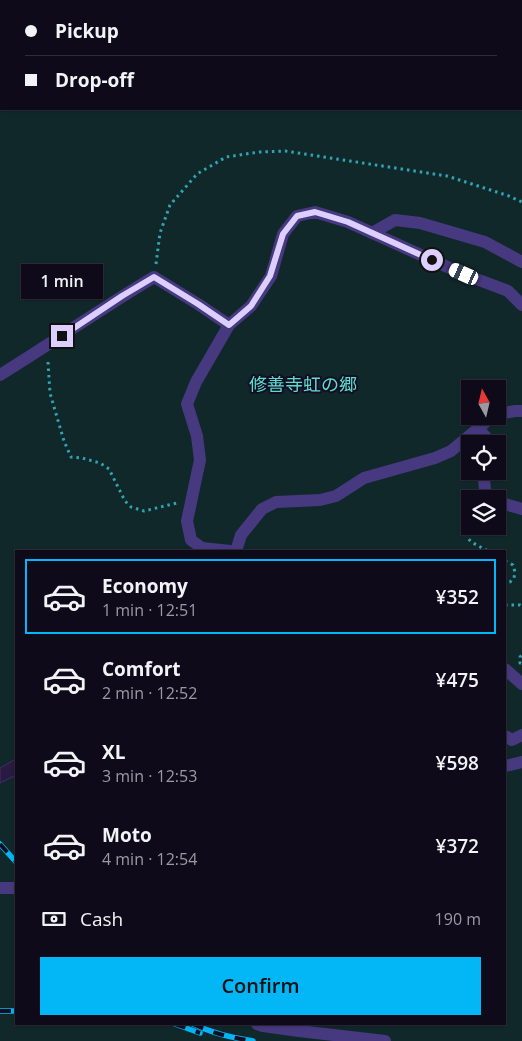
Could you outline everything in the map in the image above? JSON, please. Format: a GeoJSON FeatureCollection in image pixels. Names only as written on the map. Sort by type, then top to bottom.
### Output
{"type":"FeatureCollection","features":[{"type":"Feature","properties":{"kind":"street"},"geometry":{"type":"LineString","coordinates":[[221,550],[202,548],[191,540],[187,521],[200,460],[197,436],[187,404],[196,382],[229,325],[251,306],[270,276],[283,234],[297,216],[315,212],[348,222],[508,292],[522,305]]}},
{"type":"Feature","properties":{"kind":"street"},"geometry":{"type":"LineString","coordinates":[[372,233],[395,220],[420,223],[486,242],[522,262]]}},
{"type":"Feature","properties":{"kind":"street"},"geometry":{"type":"LineString","coordinates":[[0,375],[154,277],[229,325]]}},
{"type":"Feature","properties":{"kind":"street"},"geometry":{"type":"LineString","coordinates":[[506,413],[522,411]]}},
{"type":"Feature","properties":{"kind":"street"},"geometry":{"type":"LineString","coordinates":[[236,550],[241,535],[262,509],[276,502],[320,500],[336,496],[364,478],[435,458],[451,451],[482,425]]}},
{"type":"Feature","properties":{"kind":"street"},"geometry":{"type":"LineString","coordinates":[[478,428],[484,435]]}},
{"type":"Feature","properties":{"kind":"street"},"geometry":{"type":"LineString","coordinates":[[506,504],[522,509]]}},
{"type":"Feature","properties":{"kind":"street"},"geometry":{"type":"LineString","coordinates":[[506,669],[522,684]]}},
{"type":"Feature","properties":{"kind":"street"},"geometry":{"type":"LineString","coordinates":[[506,737],[512,740],[522,735]]}},
{"type":"Feature","properties":{"kind":"street"},"geometry":{"type":"LineString","coordinates":[[506,766],[522,762]]}},
{"type":"Feature","properties":{"kind":"street"},"geometry":{"type":"LineString","coordinates":[[1,888],[15,888]]}},
{"type":"Feature","properties":{"kind":"street"},"geometry":{"type":"LineString","coordinates":[[260,1025],[385,1041]]}},
{"type":"Feature","properties":{"kind":"path"},"geometry":{"type":"LineString","coordinates":[[154,277],[160,233],[170,205],[197,174],[226,157],[259,152],[285,151],[438,174],[510,196],[522,202]]}},
{"type":"Feature","properties":{"kind":"path"},"geometry":{"type":"LineString","coordinates":[[47,346],[50,393],[64,441],[71,457],[100,463],[109,469],[131,507],[144,511],[174,505],[192,498]]}},
{"type":"Feature","properties":{"kind":"path"},"geometry":{"type":"LineString","coordinates":[[466,535],[469,541],[486,550]]}},
{"type":"Feature","properties":{"kind":"path"},"geometry":{"type":"LineString","coordinates":[[506,561],[513,565],[515,572],[514,578],[506,583]]}},
{"type":"Feature","properties":{"kind":"path"},"geometry":{"type":"LineString","coordinates":[[506,604],[522,606]]}},
{"type":"Feature","properties":{"kind":"path"},"geometry":{"type":"LineString","coordinates":[[522,655],[520,663],[522,664]]}},
{"type":"Feature","properties":{"kind":"green space","name":"修善寺虹の郷"},"geometry":{"type":"Polygon","coordinates":[[[0,110],[522,110],[522,1041],[0,1041],[0,110]]]}},
{"type":"Feature","properties":{"kind":"building"},"geometry":{"type":"Polygon","coordinates":[[[15,760],[15,776],[0,783],[0,768],[15,760]]]}},
{"type":"Feature","properties":{"kind":"railway"},"geometry":{"type":"LineString","coordinates":[[0,844],[15,861]]}},
{"type":"Feature","properties":{"kind":"railway"},"geometry":{"type":"LineString","coordinates":[[0,1011],[15,1011]]}},
{"type":"Feature","properties":{"kind":"railway"},"geometry":{"type":"LineString","coordinates":[[178,1025],[200,1033]]}},
{"type":"Feature","properties":{"kind":"railway"},"geometry":{"type":"LineString","coordinates":[[195,1025],[222,1035],[253,1041]]}},
{"type":"Feature","properties":{"kind":"route"},"geometry":{"type":"LineString","coordinates":[[62,336],[154,277],[229,325],[251,306],[270,276],[283,234],[297,216],[315,212],[348,222],[432,260]]}}]}
